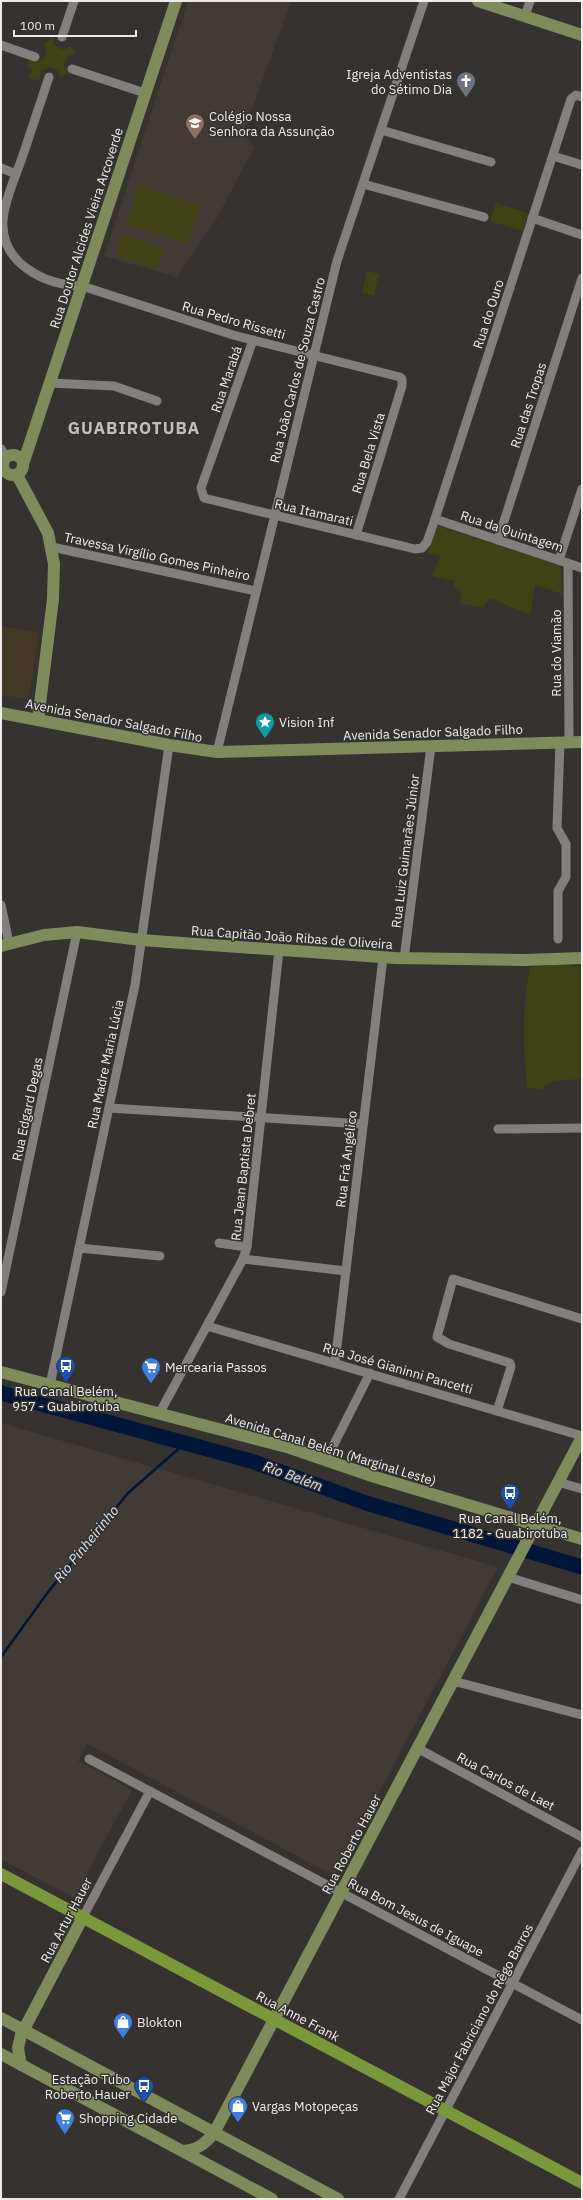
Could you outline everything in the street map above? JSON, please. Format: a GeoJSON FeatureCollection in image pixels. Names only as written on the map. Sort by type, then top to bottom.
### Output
{"type":"FeatureCollection","features":[{"type":"Feature","properties":{"kind":"main road","name":"Rua Anne Frank"},"geometry":{"type":"LineString","coordinates":[[1,1874],[582,2183]]}},
{"type":"Feature","properties":{"kind":"street"},"geometry":{"type":"LineString","coordinates":[[62,37],[74,1]]}},
{"type":"Feature","properties":{"kind":"street","name":"Rua Doutor Alcides Vieira Arcoverde"},"geometry":{"type":"LineString","coordinates":[[23,464],[176,1]]}},
{"type":"Feature","properties":{"kind":"street","name":"Rua João Carlos de Souza Castro"},"geometry":{"type":"LineString","coordinates":[[217,752],[337,261],[424,1]]}},
{"type":"Feature","properties":{"kind":"street"},"geometry":{"type":"LineString","coordinates":[[478,1],[582,35]]}},
{"type":"Feature","properties":{"kind":"street"},"geometry":{"type":"LineString","coordinates":[[525,16],[530,1]]}},
{"type":"Feature","properties":{"kind":"street"},"geometry":{"type":"LineString","coordinates":[[1,46],[35,57]]}},
{"type":"Feature","properties":{"kind":"street"},"geometry":{"type":"LineString","coordinates":[[72,69],[145,94]]}},
{"type":"Feature","properties":{"kind":"street","name":"Rua Pedro Rissetti"},"geometry":{"type":"LineString","coordinates":[[49,77],[16,174],[3,218],[4,236],[10,252],[16,260],[30,272],[68,285],[82,286],[253,340],[397,376],[402,380]]}},
{"type":"Feature","properties":{"kind":"street","name":"Rua do Ouro"},"geometry":{"type":"LineString","coordinates":[[422,548],[427,542],[435,519],[571,99],[576,95],[582,97]]}},
{"type":"Feature","properties":{"kind":"street"},"geometry":{"type":"LineString","coordinates":[[381,130],[491,162]]}},
{"type":"Feature","properties":{"kind":"street"},"geometry":{"type":"LineString","coordinates":[[553,156],[582,165]]}},
{"type":"Feature","properties":{"kind":"street"},"geometry":{"type":"LineString","coordinates":[[1,168],[16,174]]}},
{"type":"Feature","properties":{"kind":"street"},"geometry":{"type":"LineString","coordinates":[[363,184],[484,217]]}},
{"type":"Feature","properties":{"kind":"street"},"geometry":{"type":"LineString","coordinates":[[532,218],[582,235]]}},
{"type":"Feature","properties":{"kind":"street","name":"Rua das Tropas"},"geometry":{"type":"LineString","coordinates":[[498,540],[582,278]]}},
{"type":"Feature","properties":{"kind":"street","name":"Rua Marabá"},"geometry":{"type":"LineString","coordinates":[[202,495],[201,488],[253,340]]}},
{"type":"Feature","properties":{"kind":"street","name":"Rua Bela Vista"},"geometry":{"type":"LineString","coordinates":[[356,535],[402,386],[402,380]]}},
{"type":"Feature","properties":{"kind":"street"},"geometry":{"type":"LineString","coordinates":[[50,383],[114,386],[157,401]]}},
{"type":"Feature","properties":{"kind":"street"},"geometry":{"type":"LineString","coordinates":[[8,474],[22,470],[23,464],[21,458],[15,455],[3,453],[2,467],[44,525],[52,547],[54,589],[38,720]]}},
{"type":"Feature","properties":{"kind":"street"},"geometry":{"type":"LineString","coordinates":[[559,560],[582,489]]}},
{"type":"Feature","properties":{"kind":"street","name":"Rua Itamarati"},"geometry":{"type":"LineString","coordinates":[[202,495],[206,499],[275,516],[415,549],[422,548]]}},
{"type":"Feature","properties":{"kind":"street","name":"Rua da Quintagem"},"geometry":{"type":"LineString","coordinates":[[435,519],[582,568]]}},
{"type":"Feature","properties":{"kind":"street","name":"Travessa Virgílio Gomes Pinheiro"},"geometry":{"type":"LineString","coordinates":[[52,547],[256,591]]}},
{"type":"Feature","properties":{"kind":"street","name":"Rua do Viamão"},"geometry":{"type":"LineString","coordinates":[[558,939],[558,891],[566,877],[566,844],[557,828],[564,742],[568,563]]}},
{"type":"Feature","properties":{"kind":"street","name":"Avenida Senador Salgado Filho"},"geometry":{"type":"LineString","coordinates":[[1,713],[169,745],[217,752],[582,742]]}},
{"type":"Feature","properties":{"kind":"street","name":"Rua Madre Maria Lúcia"},"geometry":{"type":"LineString","coordinates":[[50,1385],[135,984],[169,745]]}},
{"type":"Feature","properties":{"kind":"street","name":"Rua Luiz Guimarães Júnior"},"geometry":{"type":"LineString","coordinates":[[404,959],[431,746]]}},
{"type":"Feature","properties":{"kind":"street"},"geometry":{"type":"LineString","coordinates":[[1,905],[5,944]]}},
{"type":"Feature","properties":{"kind":"street","name":"Rua Capitão João Ribas de Oliveira"},"geometry":{"type":"LineString","coordinates":[[5,944],[56,933],[78,932],[141,940],[383,958],[582,958]]}},
{"type":"Feature","properties":{"kind":"street","name":"Rua Edgard Degas"},"geometry":{"type":"LineString","coordinates":[[1,1292],[78,932]]}},
{"type":"Feature","properties":{"kind":"street","name":"Rua Jean Baptista Debret"},"geometry":{"type":"LineString","coordinates":[[159,1414],[243,1259],[247,1247],[279,950]]}},
{"type":"Feature","properties":{"kind":"street","name":"Rua Frá Angélico"},"geometry":{"type":"LineString","coordinates":[[335,1363],[383,958]]}},
{"type":"Feature","properties":{"kind":"street"},"geometry":{"type":"LineString","coordinates":[[109,1108],[363,1124]]}},
{"type":"Feature","properties":{"kind":"street"},"geometry":{"type":"LineString","coordinates":[[498,1129],[582,1128]]}},
{"type":"Feature","properties":{"kind":"street"},"geometry":{"type":"LineString","coordinates":[[219,1243],[247,1247]]}},
{"type":"Feature","properties":{"kind":"street"},"geometry":{"type":"LineString","coordinates":[[79,1248],[160,1256]]}},
{"type":"Feature","properties":{"kind":"street"},"geometry":{"type":"LineString","coordinates":[[243,1259],[346,1271]]}},
{"type":"Feature","properties":{"kind":"street"},"geometry":{"type":"LineString","coordinates":[[497,1411],[510,1363],[449,1344],[437,1337],[453,1279],[582,1319]]}},
{"type":"Feature","properties":{"kind":"street","name":"Rua José Gianinni Pancetti"},"geometry":{"type":"LineString","coordinates":[[207,1326],[582,1436]]}},
{"type":"Feature","properties":{"kind":"street","name":"Avenida Canal Belém (Marginal Leste)"},"geometry":{"type":"LineString","coordinates":[[1,1372],[274,1443],[533,1529],[582,1539]]}},
{"type":"Feature","properties":{"kind":"street"},"geometry":{"type":"LineString","coordinates":[[326,1460],[370,1373]]}},
{"type":"Feature","properties":{"kind":"street","name":"Rua Roberto Hauer"},"geometry":{"type":"LineString","coordinates":[[183,2151],[198,2148],[214,2133],[582,1436]]}},
{"type":"Feature","properties":{"kind":"street"},"geometry":{"type":"LineString","coordinates":[[558,1482],[582,1489]]}},
{"type":"Feature","properties":{"kind":"street"},"geometry":{"type":"LineString","coordinates":[[510,1573],[582,1600]]}},
{"type":"Feature","properties":{"kind":"street"},"geometry":{"type":"LineString","coordinates":[[453,1681],[582,1715]]}},
{"type":"Feature","properties":{"kind":"street","name":"Rua Carlos de Laet"},"geometry":{"type":"LineString","coordinates":[[417,1748],[582,1836]]}},
{"type":"Feature","properties":{"kind":"street","name":"Rua Bom Jesus de Iguape"},"geometry":{"type":"LineString","coordinates":[[89,1759],[582,2020]]}},
{"type":"Feature","properties":{"kind":"street","name":"Rua Artur Hauer"},"geometry":{"type":"LineString","coordinates":[[21,2065],[19,2041],[24,2030],[150,1791]]}},
{"type":"Feature","properties":{"kind":"street","name":"Rua Major Fabriciano do Rêgo Barros"},"geometry":{"type":"LineString","coordinates":[[399,2199],[582,1851]]}},
{"type":"Feature","properties":{"kind":"street"},"geometry":{"type":"LineString","coordinates":[[1,2018],[338,2199]]}},
{"type":"Feature","properties":{"kind":"street"},"geometry":{"type":"LineString","coordinates":[[1,2054],[272,2199]]}},
{"type":"Feature","properties":{"kind":"shaded area","name":"Colégio Nossa Senhora da Assunção"},"geometry":{"type":"Polygon","coordinates":[[[188,1],[291,1],[243,134],[254,147],[218,216],[177,277],[104,256],[188,1]]]}},
{"type":"Feature","properties":{"kind":"shaded area"},"geometry":{"type":"Polygon","coordinates":[[[1,626],[40,633],[28,699],[1,695],[1,626]]]}},
{"type":"Feature","properties":{"kind":"shaded area"},"geometry":{"type":"Polygon","coordinates":[[[1,1423],[498,1567],[335,1876],[87,1744],[78,1761],[132,1790],[74,1898],[1,1859],[1,1423]]]}},
{"type":"Feature","properties":{"kind":"green space"},"geometry":{"type":"Polygon","coordinates":[[[51,37],[53,38],[53,44],[57,47],[63,49],[70,46],[75,51],[73,54],[67,56],[64,63],[65,69],[70,73],[69,75],[65,74],[61,77],[57,70],[49,67],[41,71],[39,81],[29,78],[32,69],[27,66],[29,61],[36,62],[43,59],[47,52],[44,44],[49,41],[51,37]]]}},
{"type":"Feature","properties":{"kind":"green space"},"geometry":{"type":"Polygon","coordinates":[[[139,185],[201,205],[188,244],[126,224],[139,185]]]}},
{"type":"Feature","properties":{"kind":"green space"},"geometry":{"type":"Polygon","coordinates":[[[496,203],[528,213],[522,231],[490,221],[496,203]]]}},
{"type":"Feature","properties":{"kind":"green space"},"geometry":{"type":"Polygon","coordinates":[[[124,235],[164,249],[156,269],[116,255],[124,235]]]}},
{"type":"Feature","properties":{"kind":"green space"},"geometry":{"type":"Polygon","coordinates":[[[367,271],[379,274],[374,296],[362,293],[367,271]]]}},
{"type":"Feature","properties":{"kind":"green space"},"geometry":{"type":"Polygon","coordinates":[[[438,526],[561,566],[562,594],[535,585],[530,615],[490,598],[483,608],[460,603],[461,592],[454,586],[455,581],[432,576],[440,556],[428,553],[438,526]]]}},
{"type":"Feature","properties":{"kind":"green space"},"geometry":{"type":"Polygon","coordinates":[[[564,964],[582,968],[582,1079],[554,1081],[540,1090],[527,1087],[524,1012],[530,967],[564,964]]]}},
{"type":"Feature","properties":{"kind":"waterway","name":"Rio Belém"},"geometry":{"type":"LineString","coordinates":[[1,1393],[251,1461],[366,1503],[582,1567]]}},
{"type":"Feature","properties":{"kind":"waterway","name":"Rio Pinheirinho"},"geometry":{"type":"LineString","coordinates":[[1,1657],[48,1592],[128,1493],[184,1444]]}},
{"type":"Feature","properties":{"kind":"place","name":"Igreja Adventistas do Sétimo Dia"},"geometry":{"type":"Point","coordinates":[466,98]}},
{"type":"Feature","properties":{"kind":"place","name":"Colégio Nossa Senhora da Assunção"},"geometry":{"type":"Point","coordinates":[195,140]}},
{"type":"Feature","properties":{"kind":"place","name":"Vision Inf"},"geometry":{"type":"Point","coordinates":[265,739]}},
{"type":"Feature","properties":{"kind":"place","name":"Rua Canal Belém, 957 - Guabirotuba"},"geometry":{"type":"Point","coordinates":[66,1383]}},
{"type":"Feature","properties":{"kind":"place","name":"Mercearia Passos"},"geometry":{"type":"Point","coordinates":[151,1384]}},
{"type":"Feature","properties":{"kind":"place","name":"Rua Canal Belém, 1182 - Guabirotuba"},"geometry":{"type":"Point","coordinates":[510,1510]}},
{"type":"Feature","properties":{"kind":"place","name":"Blokton"},"geometry":{"type":"Point","coordinates":[123,2039]}},
{"type":"Feature","properties":{"kind":"place","name":"Estação Tubo Roberto Hauer"},"geometry":{"type":"Point","coordinates":[144,2103]}},
{"type":"Feature","properties":{"kind":"place","name":"Vargas Motopeças"},"geometry":{"type":"Point","coordinates":[238,2123]}},
{"type":"Feature","properties":{"kind":"place","name":"Shopping Cidade"},"geometry":{"type":"Point","coordinates":[65,2135]}},
{"type":"Feature","properties":{"kind":"district","name":"GUABIROTUBA"},"geometry":{"type":"Point","coordinates":[134,428]}}]}
